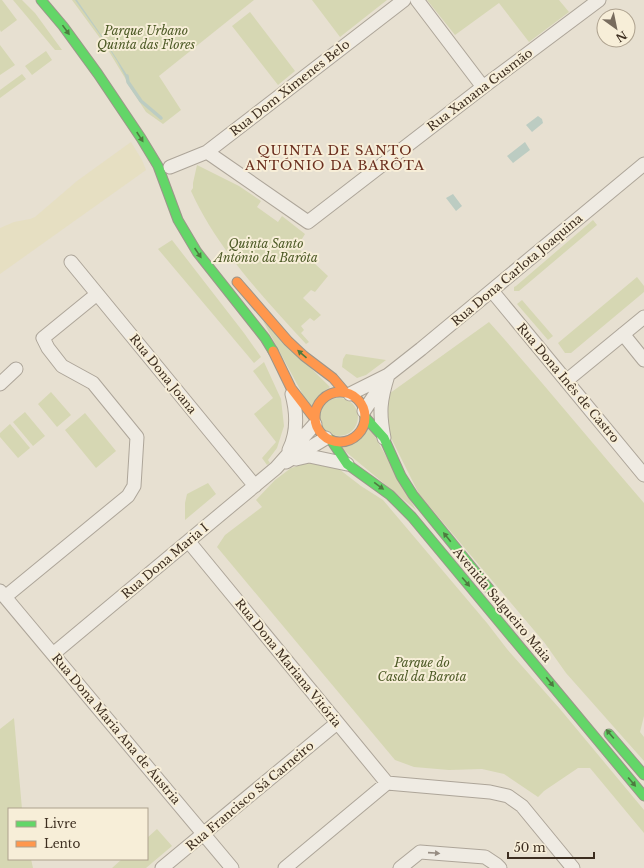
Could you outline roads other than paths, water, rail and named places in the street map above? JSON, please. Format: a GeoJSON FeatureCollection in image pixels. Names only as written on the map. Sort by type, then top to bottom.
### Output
{"type":"FeatureCollection","features":[{"type":"Feature","properties":{"kind":"street"},"geometry":{"type":"LineString","coordinates":[[41,0],[63,26],[98,74],[141,138],[158,166],[178,220],[197,252],[265,338],[276,356],[290,388],[315,422],[321,434],[328,439],[344,442],[351,439],[361,430],[364,424],[365,414],[360,401],[348,393],[333,378],[304,356],[288,341],[229,273]]}},
{"type":"Feature","properties":{"kind":"street","name":"Rua Dom Ximenes Belo"},"geometry":{"type":"LineString","coordinates":[[170,167],[207,152],[404,0]]}},
{"type":"Feature","properties":{"kind":"street"},"geometry":{"type":"LineString","coordinates":[[418,0],[483,87]]}},
{"type":"Feature","properties":{"kind":"street","name":"Rua Xanana Gusmão"},"geometry":{"type":"LineString","coordinates":[[207,152],[308,222],[599,0]]}},
{"type":"Feature","properties":{"kind":"street","name":"Rua Dona Carlota Joaquina"},"geometry":{"type":"LineString","coordinates":[[348,393],[388,375],[492,291],[644,164]]}},
{"type":"Feature","properties":{"kind":"street","name":"Rua Dona Joana"},"geometry":{"type":"LineString","coordinates":[[71,262],[255,486]]}},
{"type":"Feature","properties":{"kind":"street","name":"Rua Dona Inês de Castro"},"geometry":{"type":"LineString","coordinates":[[492,291],[644,475]]}},
{"type":"Feature","properties":{"kind":"street"},"geometry":{"type":"LineString","coordinates":[[3,594],[128,496],[134,486],[137,437],[93,383],[62,366],[43,338],[97,294]]}},
{"type":"Feature","properties":{"kind":"street"},"geometry":{"type":"LineString","coordinates":[[566,381],[644,317]]}},
{"type":"Feature","properties":{"kind":"street"},"geometry":{"type":"LineString","coordinates":[[623,334],[644,360]]}},
{"type":"Feature","properties":{"kind":"street"},"geometry":{"type":"LineString","coordinates":[[0,384],[16,369]]}},
{"type":"Feature","properties":{"kind":"street"},"geometry":{"type":"LineString","coordinates":[[384,438],[380,408],[388,375]]}},
{"type":"Feature","properties":{"kind":"street","name":"Rua Dona Carlota Joaquina"},"geometry":{"type":"LineString","coordinates":[[365,414],[388,375]]}},
{"type":"Feature","properties":{"kind":"street","name":"Rua Dona Maria I"},"geometry":{"type":"LineString","coordinates":[[276,468],[289,449],[296,430],[296,407],[290,388]]}},
{"type":"Feature","properties":{"kind":"street"},"geometry":{"type":"LineString","coordinates":[[315,422],[315,411],[323,398],[337,392],[348,393]]}},
{"type":"Feature","properties":{"kind":"street","name":"Avenida Salgueiro Maia"},"geometry":{"type":"LineString","coordinates":[[365,414],[384,438],[401,476],[413,495],[498,599]]}},
{"type":"Feature","properties":{"kind":"street","name":"Rua Dona Maria I"},"geometry":{"type":"LineString","coordinates":[[53,654],[276,468],[315,422]]}},
{"type":"Feature","properties":{"kind":"street","name":"Rua Dona Maria I"},"geometry":{"type":"LineString","coordinates":[[276,468],[328,439]]}},
{"type":"Feature","properties":{"kind":"street","name":"Avenida Salgueiro Maia"},"geometry":{"type":"LineString","coordinates":[[328,439],[347,464],[390,494],[412,517],[644,796]]}},
{"type":"Feature","properties":{"kind":"street","name":"Rua Dona Maria I"},"geometry":{"type":"LineString","coordinates":[[292,459],[309,456],[347,464]]}},
{"type":"Feature","properties":{"kind":"street","name":"Rua Dona Mariana Vitória"},"geometry":{"type":"LineString","coordinates":[[189,542],[387,784]]}},
{"type":"Feature","properties":{"kind":"street","name":"Rua Dona Maria Ana de Áustria"},"geometry":{"type":"LineString","coordinates":[[3,594],[232,868]]}},
{"type":"Feature","properties":{"kind":"street","name":"Rua Francisco Sá Carneiro"},"geometry":{"type":"LineString","coordinates":[[162,868],[337,723]]}},
{"type":"Feature","properties":{"kind":"street"},"geometry":{"type":"LineString","coordinates":[[605,728],[644,775]]}},
{"type":"Feature","properties":{"kind":"street"},"geometry":{"type":"LineString","coordinates":[[285,868],[387,784],[490,792],[508,796],[522,806],[573,868]]}},
{"type":"Feature","properties":{"kind":"street"},"geometry":{"type":"LineString","coordinates":[[400,868],[420,852],[485,857],[497,864],[500,868]]}},
{"type":"Feature","properties":{"kind":"waterway"},"geometry":{"type":"LineString","coordinates":[[127,76],[128,82],[141,101],[161,118]]}},
{"type":"Feature","properties":{"kind":"district","name":"QUINTA DE SANTO ANTÓNIO DA BARÔTA"},"geometry":{"type":"Point","coordinates":[335,158]}},
{"type":"Feature","properties":{"kind":"park label","name":"Parque Urbano Quinta das Flores"},"geometry":{"type":"Point","coordinates":[146,38]}},
{"type":"Feature","properties":{"kind":"park label","name":"Quinta Santo António da Barôta"},"geometry":{"type":"Point","coordinates":[266,251]}},
{"type":"Feature","properties":{"kind":"park label","name":"Parque do Casal da Barota"},"geometry":{"type":"Point","coordinates":[422,670]}}]}
